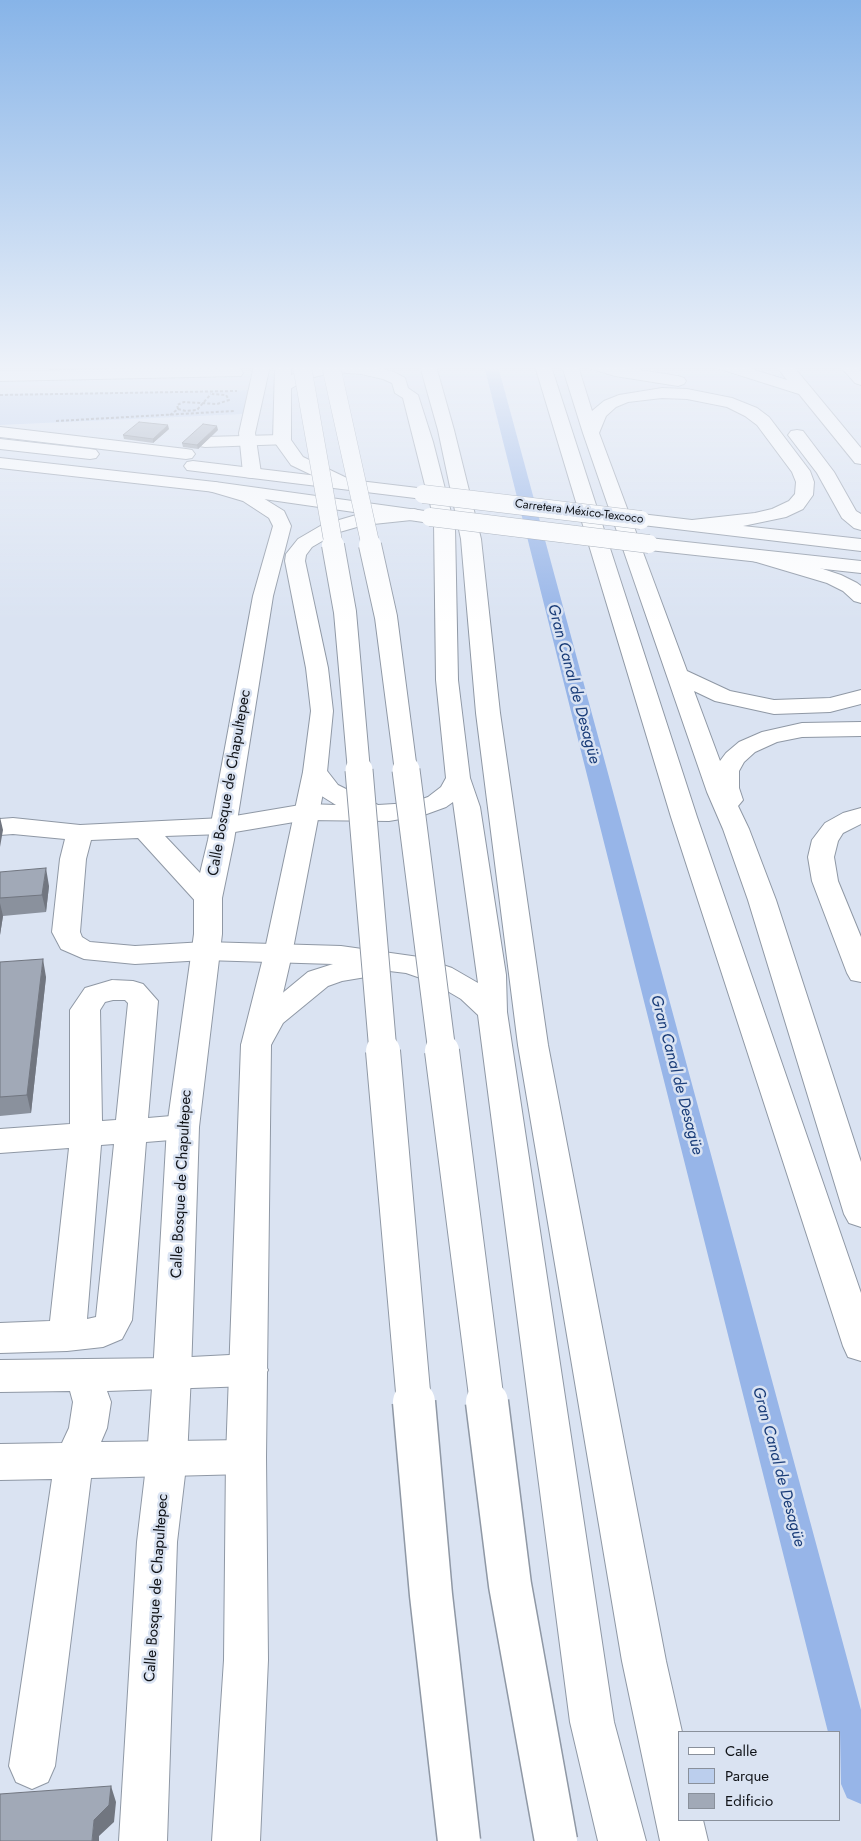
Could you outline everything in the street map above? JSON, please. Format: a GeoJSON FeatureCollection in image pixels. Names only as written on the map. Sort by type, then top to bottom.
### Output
{"type":"FeatureCollection","features":[{"type":"Feature","properties":{"kind":"main road","name":"Carretera México-Texcoco"},"geometry":{"type":"LineString","coordinates":[[195,452],[252,472],[861,545]]}},
{"type":"Feature","properties":{"kind":"main road"},"geometry":{"type":"LineString","coordinates":[[249,452],[252,472]]}},
{"type":"Feature","properties":{"kind":"main road"},"geometry":{"type":"LineString","coordinates":[[291,452],[297,461],[345,484]]}},
{"type":"Feature","properties":{"kind":"main road"},"geometry":{"type":"LineString","coordinates":[[310,452],[345,612],[431,1595],[459,1841]]}},
{"type":"Feature","properties":{"kind":"main road"},"geometry":{"type":"LineString","coordinates":[[353,452],[386,617],[510,1585],[556,1841]]}},
{"type":"Feature","properties":{"kind":"main road"},"geometry":{"type":"LineString","coordinates":[[426,452],[445,528],[447,680],[458,778],[467,807],[492,975],[492,1012],[592,1722],[622,1841]]}},
{"type":"Feature","properties":{"kind":"main road"},"geometry":{"type":"LineString","coordinates":[[451,452],[472,539],[488,713],[533,1045],[644,1661],[678,1814]]}},
{"type":"Feature","properties":{"kind":"main road"},"geometry":{"type":"LineString","coordinates":[[570,452],[684,817],[861,1346]]}},
{"type":"Feature","properties":{"kind":"main road"},"geometry":{"type":"LineString","coordinates":[[598,452],[720,792],[736,829],[762,900],[861,1214]]}},
{"type":"Feature","properties":{"kind":"main road"},"geometry":{"type":"LineString","coordinates":[[690,526],[755,518],[780,513],[796,505],[804,494],[805,482],[801,471],[786,452]]}},
{"type":"Feature","properties":{"kind":"main road"},"geometry":{"type":"LineString","coordinates":[[809,452],[825,472],[849,514],[861,524]]}},
{"type":"Feature","properties":{"kind":"main road","name":"Carretera México-Texcoco"},"geometry":{"type":"LineString","coordinates":[[0,463],[215,487],[422,516],[649,544],[861,567]]}},
{"type":"Feature","properties":{"kind":"main road","name":"Calle Bosque de Chapultepec"},"geometry":{"type":"LineString","coordinates":[[143,1841],[157,1542],[167,1458],[172,1374],[183,1127],[208,934],[208,898],[224,826],[263,596],[282,526],[277,515],[262,505],[248,497],[215,487]]}},
{"type":"Feature","properties":{"kind":"main road"},"geometry":{"type":"LineString","coordinates":[[236,1841],[246,1660],[246,1457],[250,1370],[256,1045],[278,954],[315,772],[322,711],[317,668],[294,561],[299,548],[311,538],[329,529],[351,522],[388,516],[422,516]]}},
{"type":"Feature","properties":{"kind":"main road"},"geometry":{"type":"LineString","coordinates":[[759,556],[792,564],[834,579],[850,587],[861,597]]}},
{"type":"Feature","properties":{"kind":"main road"},"geometry":{"type":"LineString","coordinates":[[678,675],[724,696],[774,708],[830,705],[861,697]]}},
{"type":"Feature","properties":{"kind":"main road"},"geometry":{"type":"LineString","coordinates":[[736,829],[728,788],[727,771],[740,752],[756,743],[786,732],[819,728],[861,729]]}},
{"type":"Feature","properties":{"kind":"main road"},"geometry":{"type":"LineString","coordinates":[[315,772],[325,786],[340,798],[362,807],[389,814]]}},
{"type":"Feature","properties":{"kind":"main road"},"geometry":{"type":"LineString","coordinates":[[0,827],[13,826],[80,832],[224,826],[306,812],[389,814],[415,810],[437,802],[451,791],[458,778]]}},
{"type":"Feature","properties":{"kind":"main road"},"geometry":{"type":"LineString","coordinates":[[860,970],[825,881],[821,857],[826,840],[834,828],[852,818],[861,816]]}},
{"type":"Feature","properties":{"kind":"main road"},"geometry":{"type":"LineString","coordinates":[[144,829],[208,898]]}},
{"type":"Feature","properties":{"kind":"main road"},"geometry":{"type":"LineString","coordinates":[[80,832],[73,859],[66,932],[71,943],[84,950],[136,955],[205,951],[340,955],[409,964],[442,975],[471,992],[492,1012]]}},
{"type":"Feature","properties":{"kind":"main road"},"geometry":{"type":"LineString","coordinates":[[256,1045],[272,1017],[294,996],[318,979],[338,972],[409,964]]}},
{"type":"Feature","properties":{"kind":"main road"},"geometry":{"type":"LineString","coordinates":[[0,1338],[67,1336],[102,1332],[109,1328],[114,1320],[143,1001],[133,991],[112,990],[95,995],[85,1010],[86,1135],[67,1336]]}},
{"type":"Feature","properties":{"kind":"main road"},"geometry":{"type":"LineString","coordinates":[[0,1141],[183,1127]]}},
{"type":"Feature","properties":{"kind":"main road"},"geometry":{"type":"LineString","coordinates":[[0,1376],[172,1374],[250,1370]]}},
{"type":"Feature","properties":{"kind":"main road"},"geometry":{"type":"LineString","coordinates":[[32,1766],[74,1460],[88,1428],[92,1402],[83,1374]]}},
{"type":"Feature","properties":{"kind":"main road"},"geometry":{"type":"LineString","coordinates":[[0,1462],[246,1457]]}},
{"type":"Feature","properties":{"kind":"main road"},"geometry":{"type":"LineString","coordinates":[[680,1821],[684,1841]]}},
{"type":"Feature","properties":{"kind":"building"},"geometry":{"type":"Polygon","coordinates":[[[46,868],[42,895],[0,898],[0,872],[46,868]]]}},
{"type":"Feature","properties":{"kind":"building"},"geometry":{"type":"Polygon","coordinates":[[[43,959],[27,1095],[0,1097],[0,962],[43,959]]]}},
{"type":"Feature","properties":{"kind":"building"},"geometry":{"type":"Polygon","coordinates":[[[111,1786],[109,1805],[94,1820],[92,1841],[0,1841],[0,1794],[111,1786]]]}},
{"type":"Feature","properties":{"kind":"waterway","name":"Gran Canal de Desagüe"},"geometry":{"type":"LineString","coordinates":[[513,452],[861,1784]]}}]}
